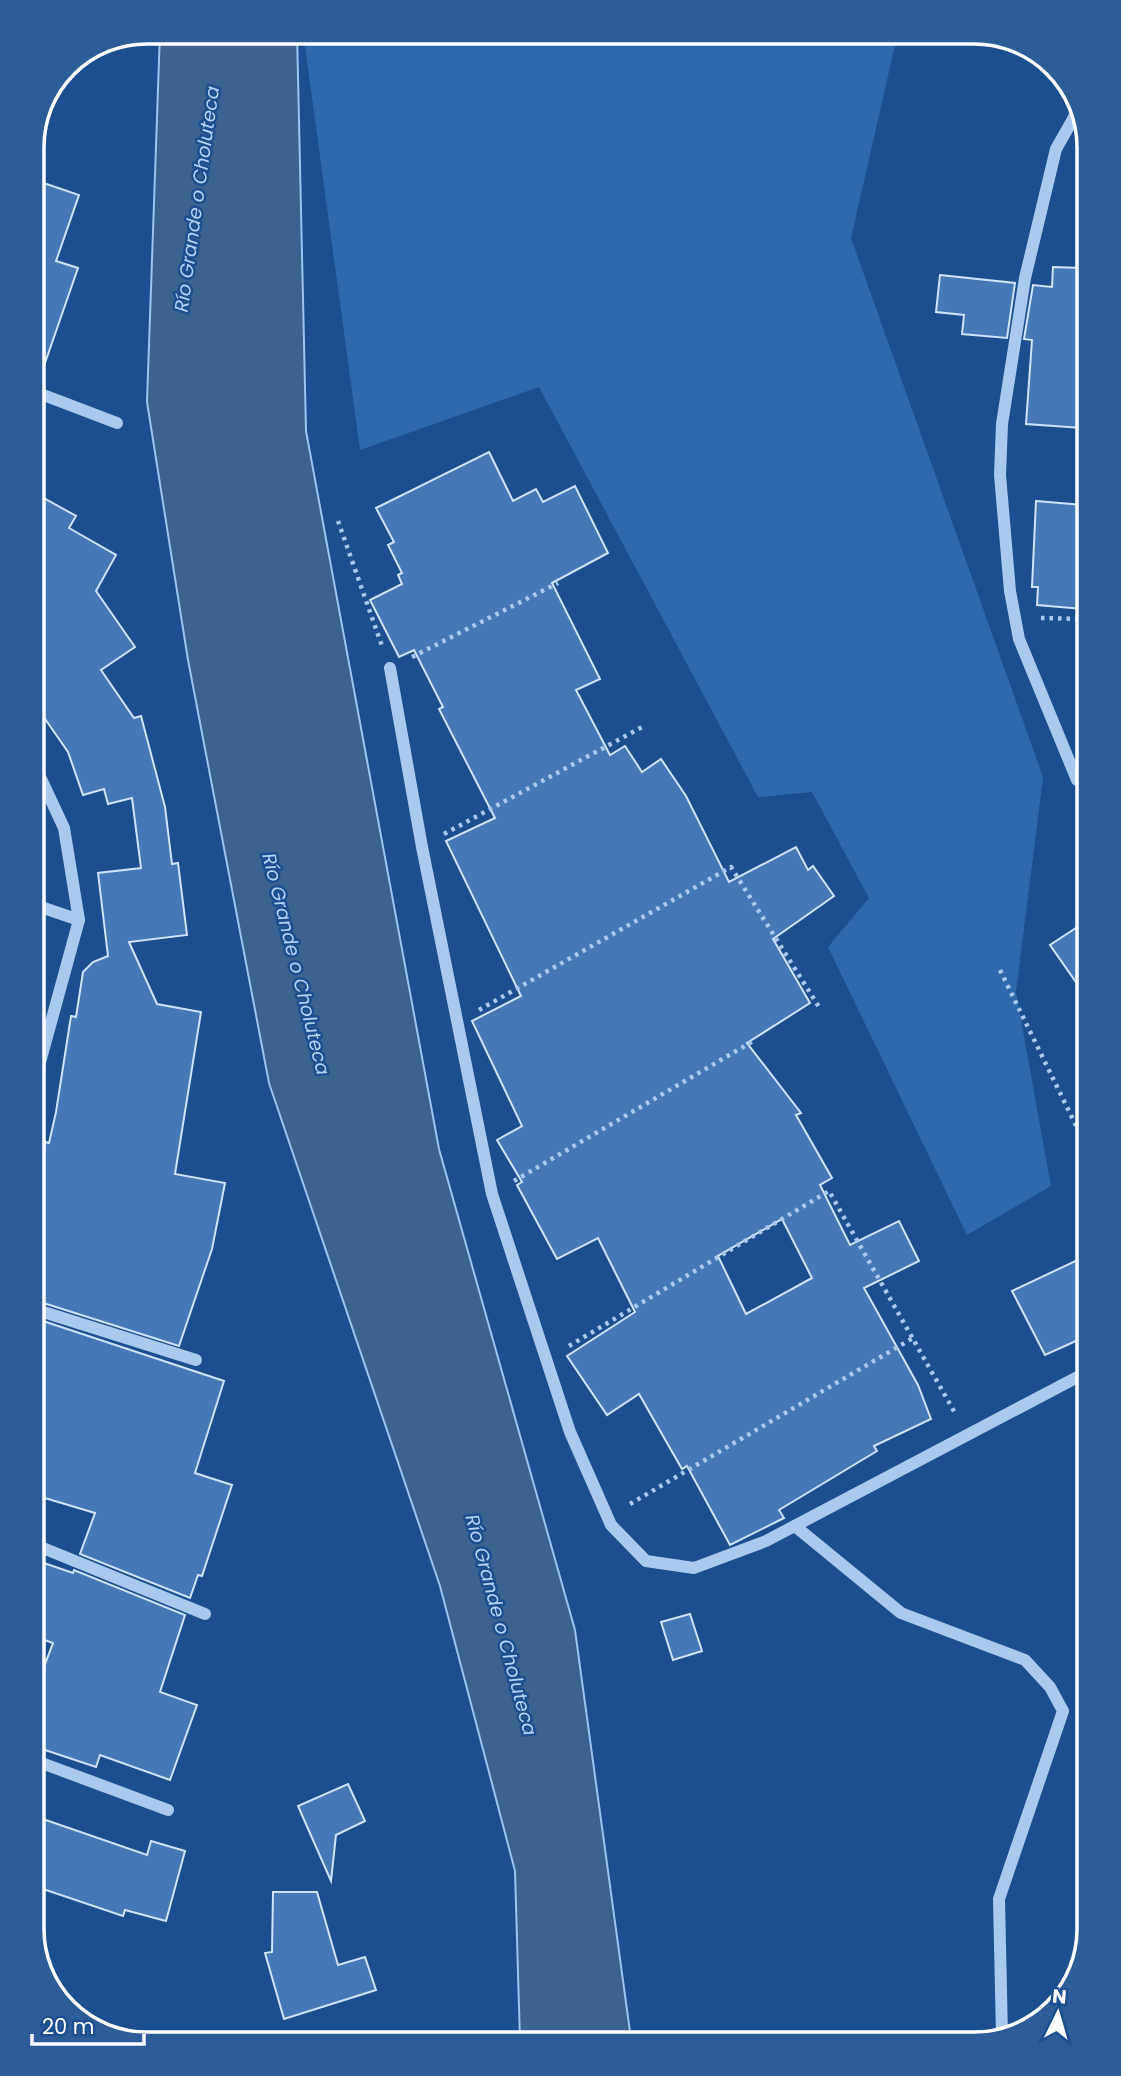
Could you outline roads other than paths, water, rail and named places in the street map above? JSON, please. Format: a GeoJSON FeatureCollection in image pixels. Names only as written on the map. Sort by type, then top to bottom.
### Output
{"type":"FeatureCollection","features":[{"type":"Feature","properties":{"kind":"street"},"geometry":{"type":"LineString","coordinates":[[1073,120],[1056,149],[1052,162],[1025,278],[1002,424],[1000,475],[1019,639],[1077,780]]}},
{"type":"Feature","properties":{"kind":"street"},"geometry":{"type":"LineString","coordinates":[[44,395],[117,423]]}},
{"type":"Feature","properties":{"kind":"street"},"geometry":{"type":"LineString","coordinates":[[390,668],[422,846],[492,1194],[570,1432],[607,1517],[646,1561],[694,1568],[766,1542],[1077,1377]]}},
{"type":"Feature","properties":{"kind":"street"},"geometry":{"type":"LineString","coordinates":[[44,785],[64,828],[79,920],[44,1048]]}},
{"type":"Feature","properties":{"kind":"street"},"geometry":{"type":"LineString","coordinates":[[44,908],[79,920]]}},
{"type":"Feature","properties":{"kind":"street"},"geometry":{"type":"LineString","coordinates":[[44,1312],[196,1360]]}},
{"type":"Feature","properties":{"kind":"street"},"geometry":{"type":"LineString","coordinates":[[795,1526],[901,1613],[1025,1660],[1050,1688],[1063,1711],[999,1899],[1002,2028]]}},
{"type":"Feature","properties":{"kind":"street"},"geometry":{"type":"LineString","coordinates":[[44,1548],[205,1614]]}},
{"type":"Feature","properties":{"kind":"street"},"geometry":{"type":"LineString","coordinates":[[44,1764],[168,1810]]}},
{"type":"Feature","properties":{"kind":"water","name":"Río Grande o Choluteca"},"geometry":{"type":"Polygon","coordinates":[[[160,44],[297,44],[306,431],[439,1149],[575,1630],[630,2032],[520,2032],[515,1871],[440,1586],[269,1083],[188,660],[147,402],[160,44]]]}}]}
